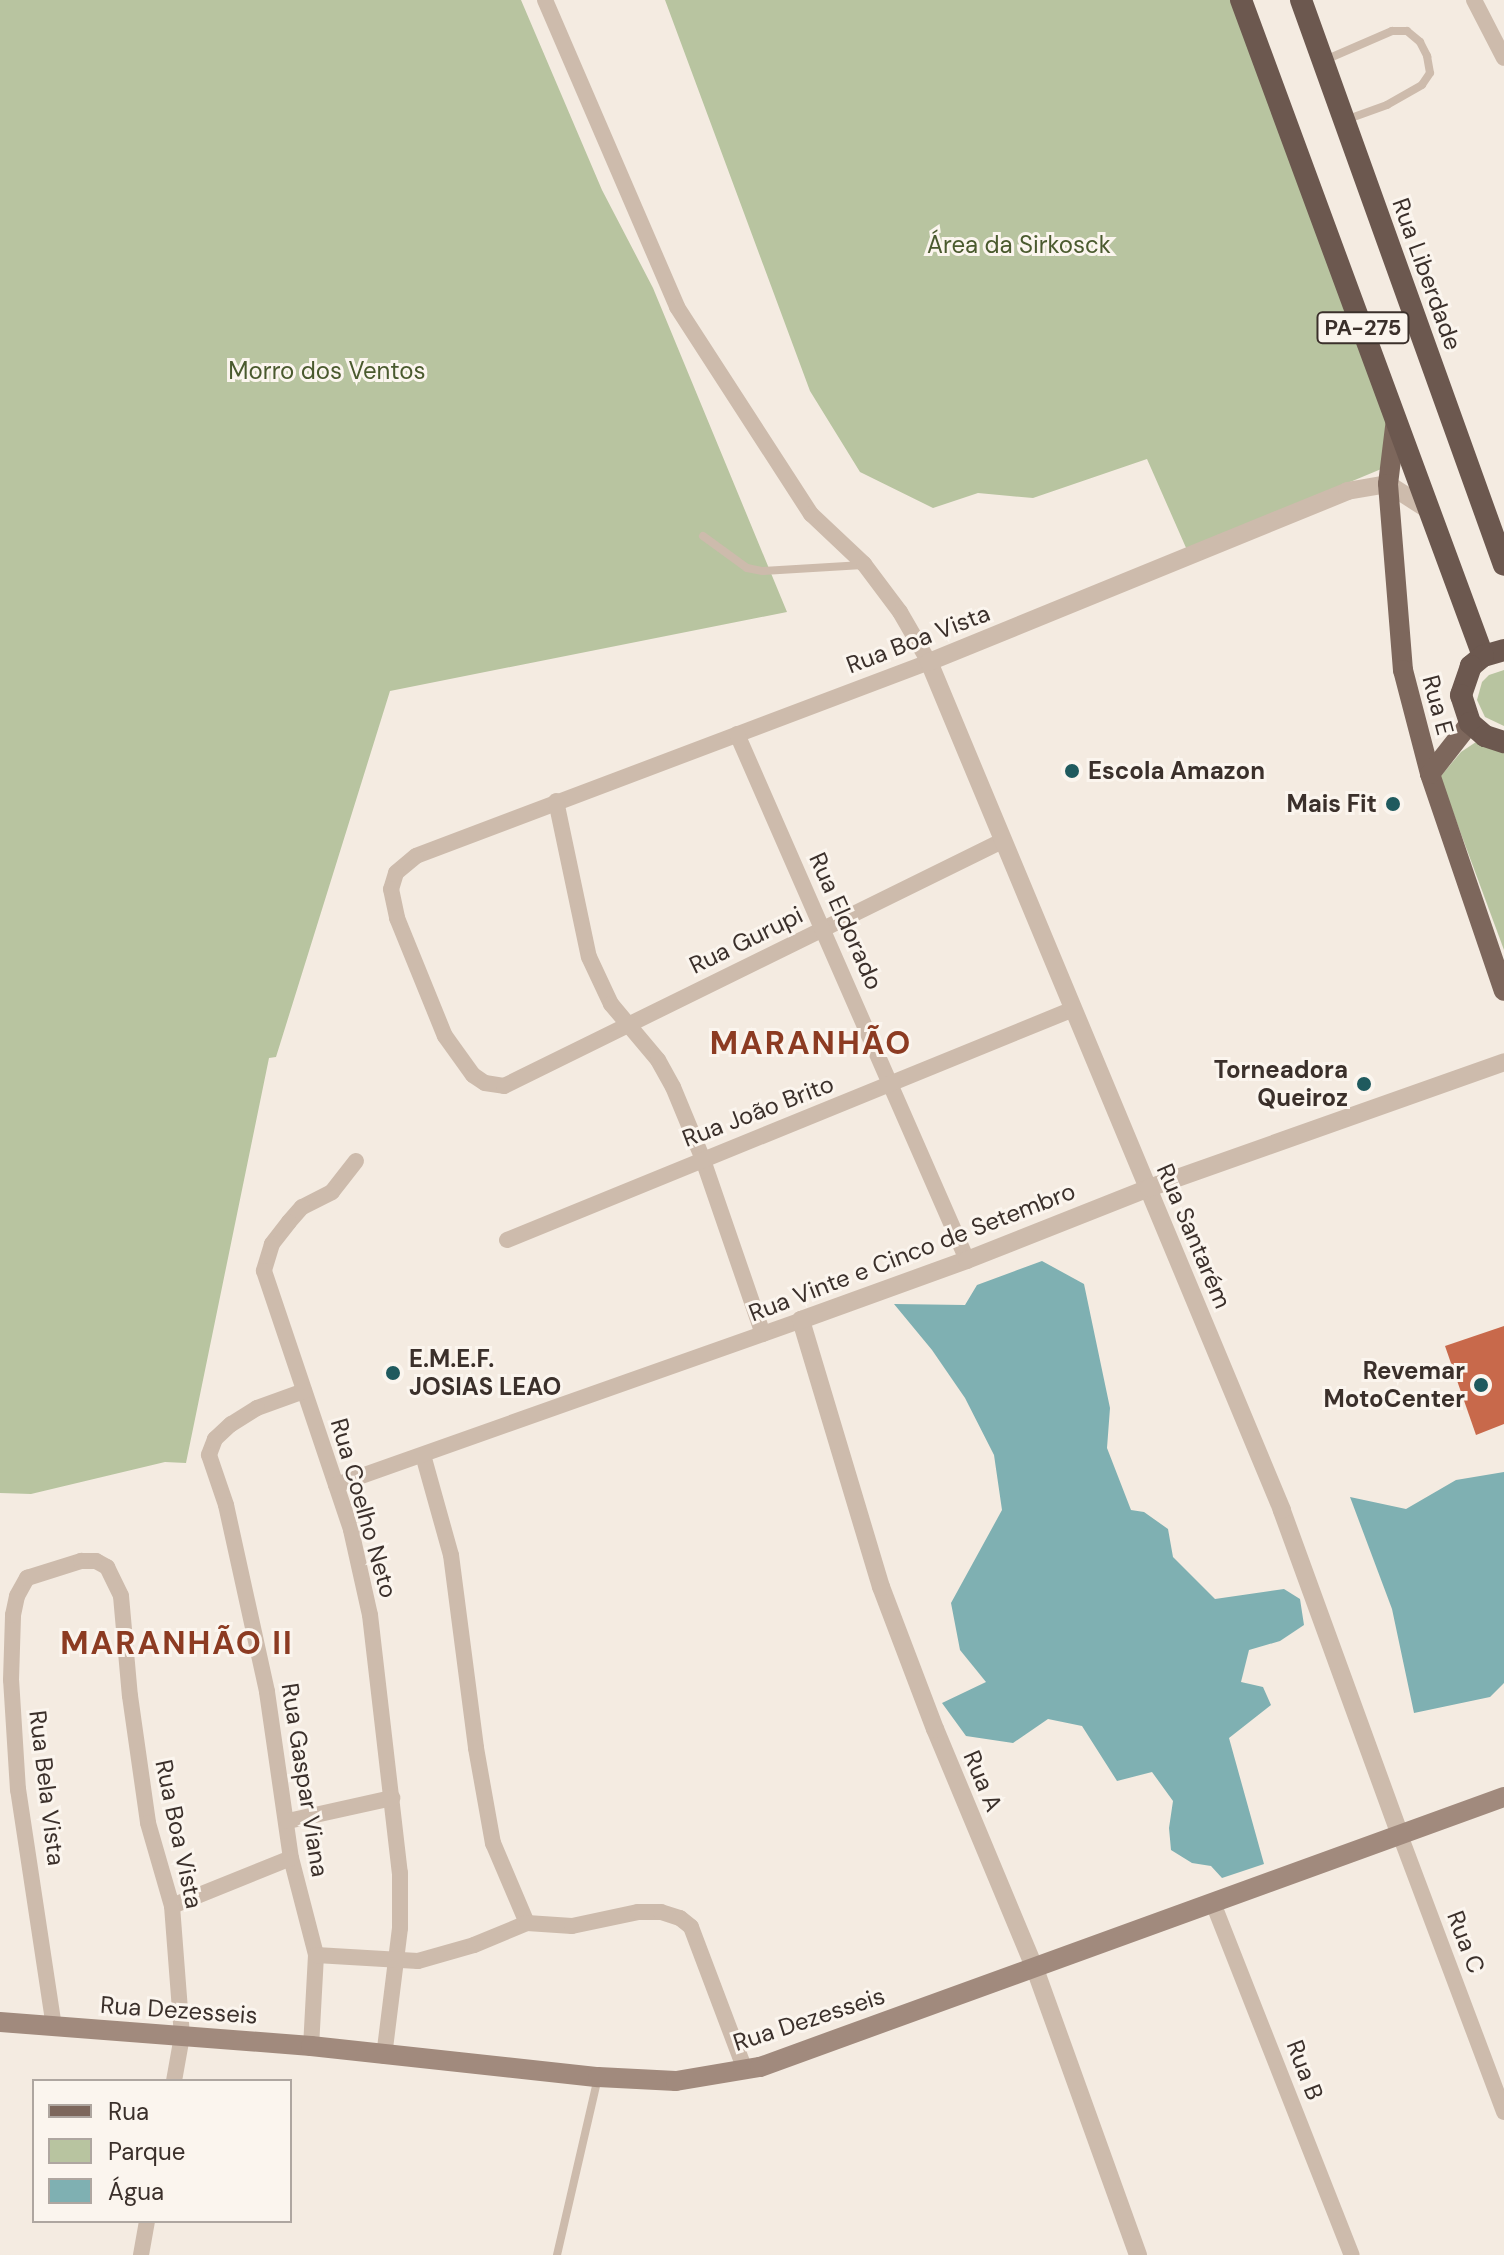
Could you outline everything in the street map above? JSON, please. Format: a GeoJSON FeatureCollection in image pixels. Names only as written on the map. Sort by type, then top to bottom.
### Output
{"type":"FeatureCollection","features":[{"type":"Feature","properties":{"kind":"highway","name":"PA-275"},"geometry":{"type":"LineString","coordinates":[[1241,0],[1430,511],[1494,653],[1464,680],[1461,695],[1470,723]]}},
{"type":"Feature","properties":{"kind":"highway","name":"Rua Liberdade"},"geometry":{"type":"LineString","coordinates":[[1301,0],[1504,565]]}},
{"type":"Feature","properties":{"kind":"highway"},"geometry":{"type":"LineString","coordinates":[[1470,723],[1485,736],[1504,742]]}},
{"type":"Feature","properties":{"kind":"main road","name":"Rua E"},"geometry":{"type":"LineString","coordinates":[[1396,419],[1388,484],[1403,670],[1430,774],[1504,991]]}},
{"type":"Feature","properties":{"kind":"main road"},"geometry":{"type":"LineString","coordinates":[[1430,774],[1470,723]]}},
{"type":"Feature","properties":{"kind":"main road","name":"Rua Dezesseis"},"geometry":{"type":"LineString","coordinates":[[0,2022],[311,2046],[598,2077],[676,2081],[745,2070],[1035,1969],[1504,1797]]}},
{"type":"Feature","properties":{"kind":"street"},"geometry":{"type":"LineString","coordinates":[[545,0],[677,307],[811,514],[864,564],[900,612],[929,662]]}},
{"type":"Feature","properties":{"kind":"street"},"geometry":{"type":"LineString","coordinates":[[1474,0],[1504,58]]}},
{"type":"Feature","properties":{"kind":"street"},"geometry":{"type":"LineString","coordinates":[[1388,484],[1430,511]]}},
{"type":"Feature","properties":{"kind":"street","name":"Rua Boa Vista"},"geometry":{"type":"LineString","coordinates":[[513,1083],[497,1087],[473,1075],[445,1036],[397,918],[391,889],[396,873],[416,856],[929,662],[1347,491],[1388,484]]}},
{"type":"Feature","properties":{"kind":"street","name":"Rua Santarém"},"geometry":{"type":"LineString","coordinates":[[929,662],[1071,1010],[1149,1188],[1282,1510],[1400,1835]]}},
{"type":"Feature","properties":{"kind":"street","name":"Rua Eldorado"},"geometry":{"type":"LineString","coordinates":[[737,734],[967,1260]]}},
{"type":"Feature","properties":{"kind":"street"},"geometry":{"type":"LineString","coordinates":[[556,801],[589,957],[611,1004],[658,1060],[673,1087],[702,1157],[763,1334]]}},
{"type":"Feature","properties":{"kind":"street","name":"Rua Gurupi"},"geometry":{"type":"LineString","coordinates":[[513,1083],[1002,841]]}},
{"type":"Feature","properties":{"kind":"street","name":"Rua João Brito"},"geometry":{"type":"LineString","coordinates":[[507,1240],[702,1157],[892,1085],[1071,1010]]}},
{"type":"Feature","properties":{"kind":"street","name":"Rua Vinte e Cinco de Setembro"},"geometry":{"type":"LineString","coordinates":[[336,1485],[763,1334],[967,1260],[1149,1188],[1504,1062]]}},
{"type":"Feature","properties":{"kind":"street","name":"Rua Coelho Neto"},"geometry":{"type":"LineString","coordinates":[[356,1161],[332,1192],[302,1207],[272,1244],[265,1259],[264,1271],[351,1530],[370,1615],[400,1873],[395,1960],[384,2056]]}},
{"type":"Feature","properties":{"kind":"street","name":"Rua A"},"geometry":{"type":"LineString","coordinates":[[801,1320],[881,1587],[935,1729],[1035,1969],[1138,2255]]}},
{"type":"Feature","properties":{"kind":"street","name":"Rua Gaspar Viana"},"geometry":{"type":"LineString","coordinates":[[304,1391],[257,1408],[231,1424],[215,1439],[209,1455],[229,1519],[267,1692],[277,1779],[288,1821],[291,1858],[316,1955],[311,2046]]}},
{"type":"Feature","properties":{"kind":"street"},"geometry":{"type":"LineString","coordinates":[[423,1455],[451,1555],[476,1748],[493,1843],[527,1923]]}},
{"type":"Feature","properties":{"kind":"street","name":"Rua Bela Vista"},"geometry":{"type":"LineString","coordinates":[[54,2027],[18,1790],[11,1680],[13,1615],[21,1584],[27,1578],[81,1561],[96,1561],[107,1567],[121,1596]]}},
{"type":"Feature","properties":{"kind":"street","name":"Rua Boa Vista"},"geometry":{"type":"LineString","coordinates":[[121,1596],[130,1696],[148,1823],[172,1906],[182,2036],[174,2079]]}},
{"type":"Feature","properties":{"kind":"street"},"geometry":{"type":"LineString","coordinates":[[288,1821],[392,1798]]}},
{"type":"Feature","properties":{"kind":"street","name":"Rua C"},"geometry":{"type":"LineString","coordinates":[[1400,1835],[1504,2112]]}},
{"type":"Feature","properties":{"kind":"street"},"geometry":{"type":"LineString","coordinates":[[172,1906],[291,1858]]}},
{"type":"Feature","properties":{"kind":"street","name":"Rua B"},"geometry":{"type":"LineString","coordinates":[[1213,1903],[1352,2255]]}},
{"type":"Feature","properties":{"kind":"street"},"geometry":{"type":"LineString","coordinates":[[316,1955],[395,1960],[439,1956],[527,1923],[572,1926],[638,1912],[661,1912],[680,1918],[691,1927],[745,2070]]}},
{"type":"Feature","properties":{"kind":"street"},"geometry":{"type":"LineString","coordinates":[[141,2255],[147,2223]]}},
{"type":"Feature","properties":{"kind":"lane"},"geometry":{"type":"LineString","coordinates":[[1324,61],[1392,31],[1407,31],[1420,42],[1427,56],[1430,73],[1422,85],[1387,105],[1344,121]]}},
{"type":"Feature","properties":{"kind":"lane"},"geometry":{"type":"LineString","coordinates":[[703,536],[747,568],[763,571],[864,564]]}},
{"type":"Feature","properties":{"kind":"lane"},"geometry":{"type":"LineString","coordinates":[[557,2255],[598,2077]]}},
{"type":"Feature","properties":{"kind":"green space","name":"Morro dos Ventos"},"geometry":{"type":"Polygon","coordinates":[[[0,0],[521,0],[602,190],[653,288],[787,612],[390,691],[276,1057],[269,1058],[186,1463],[165,1462],[31,1494],[0,1493],[0,0]]]}},
{"type":"Feature","properties":{"kind":"green space","name":"Área da Sirkosck"},"geometry":{"type":"Polygon","coordinates":[[[665,0],[1241,0],[1410,457],[1187,550],[1147,459],[1033,498],[978,493],[933,508],[860,472],[810,391],[665,0]]]}},
{"type":"Feature","properties":{"kind":"green space"},"geometry":{"type":"Polygon","coordinates":[[[1504,670],[1504,726],[1485,717],[1477,700],[1482,682],[1489,675],[1504,670]]]}},
{"type":"Feature","properties":{"kind":"green space"},"geometry":{"type":"Polygon","coordinates":[[[1485,736],[1504,742],[1504,950],[1440,777],[1461,752],[1485,736]]]}},
{"type":"Feature","properties":{"kind":"water"},"geometry":{"type":"Polygon","coordinates":[[[1042,1261],[1084,1284],[1110,1408],[1107,1448],[1131,1510],[1144,1512],[1168,1529],[1173,1557],[1215,1599],[1284,1589],[1300,1599],[1304,1625],[1280,1641],[1249,1650],[1241,1682],[1263,1687],[1271,1705],[1229,1738],[1264,1864],[1222,1878],[1211,1866],[1192,1863],[1171,1850],[1169,1828],[1173,1801],[1152,1772],[1117,1781],[1082,1726],[1048,1719],[1013,1743],[966,1736],[942,1703],[986,1682],[960,1650],[951,1603],[1002,1510],[994,1455],[965,1398],[932,1350],[894,1304],[965,1305],[977,1285],[1042,1261]]]}},
{"type":"Feature","properties":{"kind":"water"},"geometry":{"type":"Polygon","coordinates":[[[1504,1472],[1504,1683],[1490,1697],[1414,1713],[1392,1609],[1350,1497],[1406,1509],[1456,1480],[1504,1472]]]}},
{"type":"Feature","properties":{"kind":"building","name":"Revemar MotoCenter"},"geometry":{"type":"Polygon","coordinates":[[[1504,1326],[1504,1424],[1476,1435],[1445,1346],[1504,1326]]]}},
{"type":"Feature","properties":{"kind":"place","name":"Escola Amazon"},"geometry":{"type":"Point","coordinates":[1072,771]}},
{"type":"Feature","properties":{"kind":"place","name":"Mais Fit"},"geometry":{"type":"Point","coordinates":[1393,804]}},
{"type":"Feature","properties":{"kind":"place","name":"Torneadora Queiroz"},"geometry":{"type":"Point","coordinates":[1364,1084]}},
{"type":"Feature","properties":{"kind":"place","name":"E.M.E.F. JOSIAS LEAO"},"geometry":{"type":"Point","coordinates":[393,1373]}},
{"type":"Feature","properties":{"kind":"place","name":"Revemar MotoCenter"},"geometry":{"type":"Point","coordinates":[1481,1385]}},
{"type":"Feature","properties":{"kind":"district","name":"MARANHÃO"},"geometry":{"type":"Point","coordinates":[811,1043]}},
{"type":"Feature","properties":{"kind":"district","name":"MARANHÃO II"},"geometry":{"type":"Point","coordinates":[177,1643]}}]}
